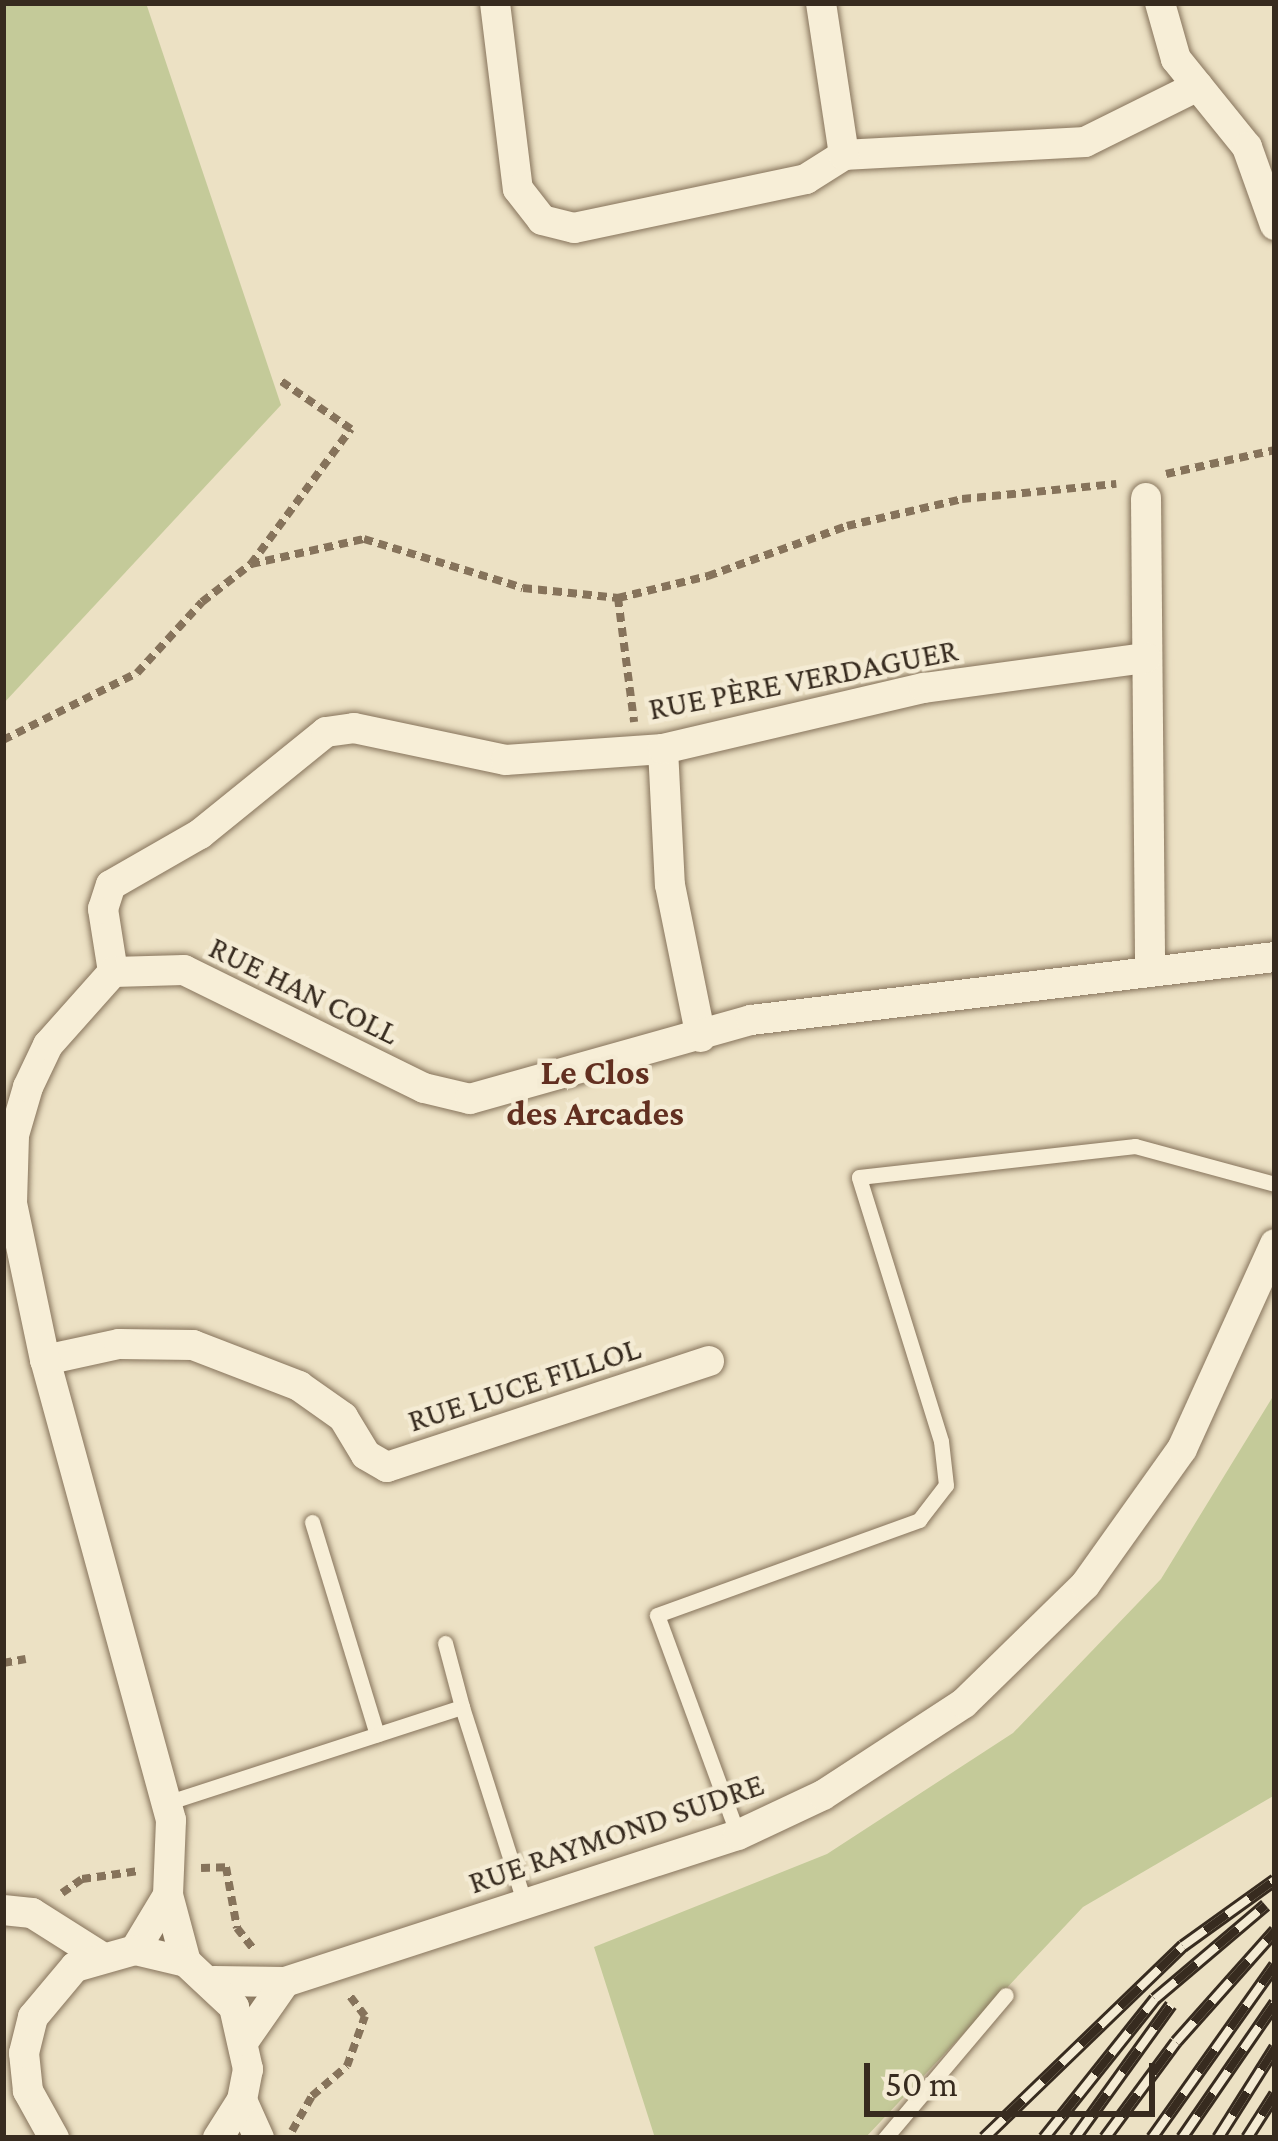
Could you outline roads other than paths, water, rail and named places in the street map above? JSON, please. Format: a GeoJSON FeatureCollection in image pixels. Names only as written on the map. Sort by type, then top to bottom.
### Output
{"type":"FeatureCollection","features":[{"type":"Feature","properties":{"kind":"street"},"geometry":{"type":"LineString","coordinates":[[495,3],[518,189],[542,220],[574,228],[783,184],[844,155],[1085,142],[1198,86]]}},
{"type":"Feature","properties":{"kind":"street"},"geometry":{"type":"LineString","coordinates":[[821,3],[844,155]]}},
{"type":"Feature","properties":{"kind":"street"},"geometry":{"type":"LineString","coordinates":[[1160,3],[1176,59],[1247,147],[1275,225]]}},
{"type":"Feature","properties":{"kind":"street"},"geometry":{"type":"LineString","coordinates":[[1140,486],[1150,971]]}},
{"type":"Feature","properties":{"kind":"street","name":"RUE PÈRE VERDAGUER"},"geometry":{"type":"LineString","coordinates":[[113,971],[103,909],[111,886],[200,834],[326,733],[354,728],[506,760],[650,749],[924,688],[1146,658]]}},
{"type":"Feature","properties":{"kind":"street"},"geometry":{"type":"LineString","coordinates":[[650,749],[670,885],[701,1037]]}},
{"type":"Feature","properties":{"kind":"street","name":"RUE HAN COLL"},"geometry":{"type":"LineString","coordinates":[[113,971],[184,970],[424,1088],[470,1099],[701,1037],[751,1019],[1275,957]]}},
{"type":"Feature","properties":{"kind":"street"},"geometry":{"type":"LineString","coordinates":[[113,971],[48,1045],[14,1135],[12,1203],[45,1360],[166,1803],[174,1870],[168,1894],[134,1950]]}},
{"type":"Feature","properties":{"kind":"street","name":"RUE RAYMOND SUDRE"},"geometry":{"type":"LineString","coordinates":[[214,1981],[285,1982],[739,1835],[823,1796],[964,1703],[1085,1585],[1182,1449],[1275,1244]]}},
{"type":"Feature","properties":{"kind":"street","name":"RUE LUCE FILLOL"},"geometry":{"type":"LineString","coordinates":[[45,1360],[119,1344],[193,1345],[299,1386],[343,1417],[366,1455],[386,1468],[709,1360]]}},
{"type":"Feature","properties":{"kind":"street"},"geometry":{"type":"LineString","coordinates":[[168,1894],[186,1962]]}},
{"type":"Feature","properties":{"kind":"street"},"geometry":{"type":"LineString","coordinates":[[3,1910],[32,1912],[57,1934],[100,1956]]}},
{"type":"Feature","properties":{"kind":"street"},"geometry":{"type":"LineString","coordinates":[[54,1985],[57,1934]]}},
{"type":"Feature","properties":{"kind":"street"},"geometry":{"type":"LineString","coordinates":[[46,2134],[28,2091],[24,2054],[33,2017],[54,1985],[100,1956],[134,1950],[186,1962],[214,1981],[245,2038],[242,2100],[259,2138]]}},
{"type":"Feature","properties":{"kind":"street"},"geometry":{"type":"LineString","coordinates":[[245,2038],[285,1982]]}},
{"type":"Feature","properties":{"kind":"street"},"geometry":{"type":"LineString","coordinates":[[218,2138],[242,2100]]}},
{"type":"Feature","properties":{"kind":"lane"},"geometry":{"type":"LineString","coordinates":[[739,1835],[657,1615],[919,1520],[946,1484],[940,1441],[859,1177],[1135,1146],[1275,1184]]}},
{"type":"Feature","properties":{"kind":"lane"},"geometry":{"type":"LineString","coordinates":[[312,1522],[377,1734]]}},
{"type":"Feature","properties":{"kind":"lane"},"geometry":{"type":"LineString","coordinates":[[445,1643],[526,1904]]}},
{"type":"Feature","properties":{"kind":"lane"},"geometry":{"type":"LineString","coordinates":[[166,1803],[462,1707]]}},
{"type":"Feature","properties":{"kind":"lane"},"geometry":{"type":"LineString","coordinates":[[885,2138],[1006,1995]]}},
{"type":"Feature","properties":{"kind":"railway"},"geometry":{"type":"LineString","coordinates":[[984,2138],[1183,1946],[1275,1880]]}},
{"type":"Feature","properties":{"kind":"railway"},"geometry":{"type":"LineString","coordinates":[[1044,2138],[1155,1999],[1266,1905]]}},
{"type":"Feature","properties":{"kind":"railway"},"geometry":{"type":"LineString","coordinates":[[1105,2138],[1176,2042],[1275,1931]]}},
{"type":"Feature","properties":{"kind":"railway"},"geometry":{"type":"LineString","coordinates":[[1152,2138],[1275,1965]]}},
{"type":"Feature","properties":{"kind":"railway"},"geometry":{"type":"LineString","coordinates":[[1182,2138],[1275,2003]]}},
{"type":"Feature","properties":{"kind":"railway"},"geometry":{"type":"LineString","coordinates":[[1075,2138],[1171,2005]]}},
{"type":"Feature","properties":{"kind":"railway"},"geometry":{"type":"LineString","coordinates":[[1218,2138],[1275,2048]]}},
{"type":"Feature","properties":{"kind":"railway"},"geometry":{"type":"LineString","coordinates":[[1247,2138],[1275,2094]]}},
{"type":"Feature","properties":{"kind":"district","name":"Le Clos des Arcades"},"geometry":{"type":"Point","coordinates":[595,1092]}}]}
